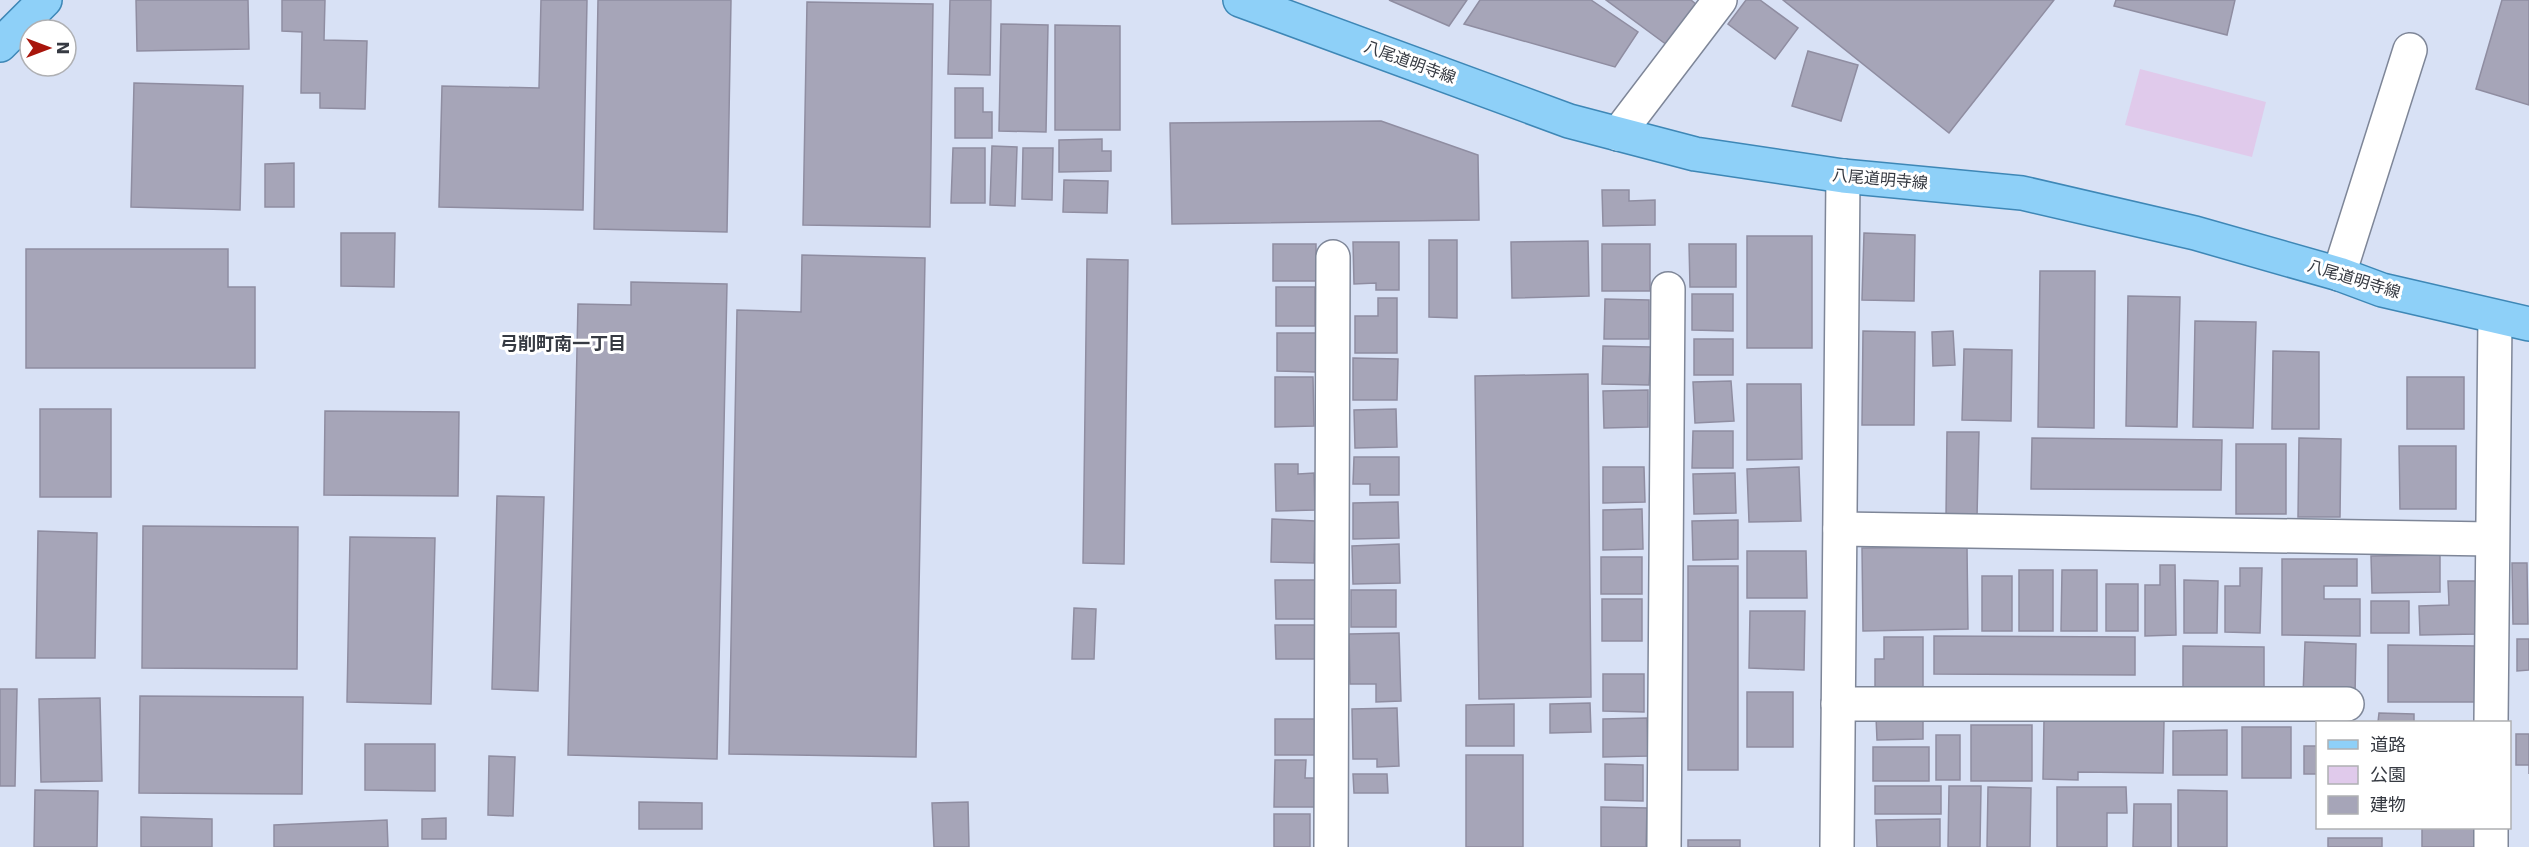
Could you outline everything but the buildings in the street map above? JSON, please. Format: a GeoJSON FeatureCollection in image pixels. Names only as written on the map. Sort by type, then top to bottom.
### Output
{"type":"FeatureCollection","features":[{"type":"Feature","properties":{"kind":"main road"},"geometry":{"type":"LineString","coordinates":[[0,45],[45,0]]}},
{"type":"Feature","properties":{"kind":"main road","name":"八尾道明寺線"},"geometry":{"type":"LineString","coordinates":[[1240,0],[1558,117],[1695,154],[1843,176],[2022,193],[2195,233],[2339,274],[2382,290],[2529,324]]}},
{"type":"Feature","properties":{"kind":"street"},"geometry":{"type":"LineString","coordinates":[[1618,134],[1720,0]]}},
{"type":"Feature","properties":{"kind":"street"},"geometry":{"type":"LineString","coordinates":[[2339,274],[2410,50]]}},
{"type":"Feature","properties":{"kind":"street"},"geometry":{"type":"LineString","coordinates":[[1837,847],[1843,176]]}},
{"type":"Feature","properties":{"kind":"street"},"geometry":{"type":"LineString","coordinates":[[1331,847],[1334,257]]}},
{"type":"Feature","properties":{"kind":"street"},"geometry":{"type":"LineString","coordinates":[[1664,847],[1668,290]]}},
{"type":"Feature","properties":{"kind":"street"},"geometry":{"type":"LineString","coordinates":[[2491,721],[2491,539],[2495,317]]}},
{"type":"Feature","properties":{"kind":"street"},"geometry":{"type":"LineString","coordinates":[[1840,529],[2491,539]]}},
{"type":"Feature","properties":{"kind":"street"},"geometry":{"type":"LineString","coordinates":[[1838,704],[2347,704]]}},
{"type":"Feature","properties":{"kind":"street"},"geometry":{"type":"LineString","coordinates":[[2491,829],[2491,847]]}},
{"type":"Feature","properties":{"kind":"green space"},"geometry":{"type":"Polygon","coordinates":[[[2140,69],[2266,102],[2252,157],[2125,125],[2140,69]]]}},
{"type":"Feature","properties":{"kind":"district","name":"弓削町南一丁目"},"geometry":{"type":"Point","coordinates":[563,343]}}]}
